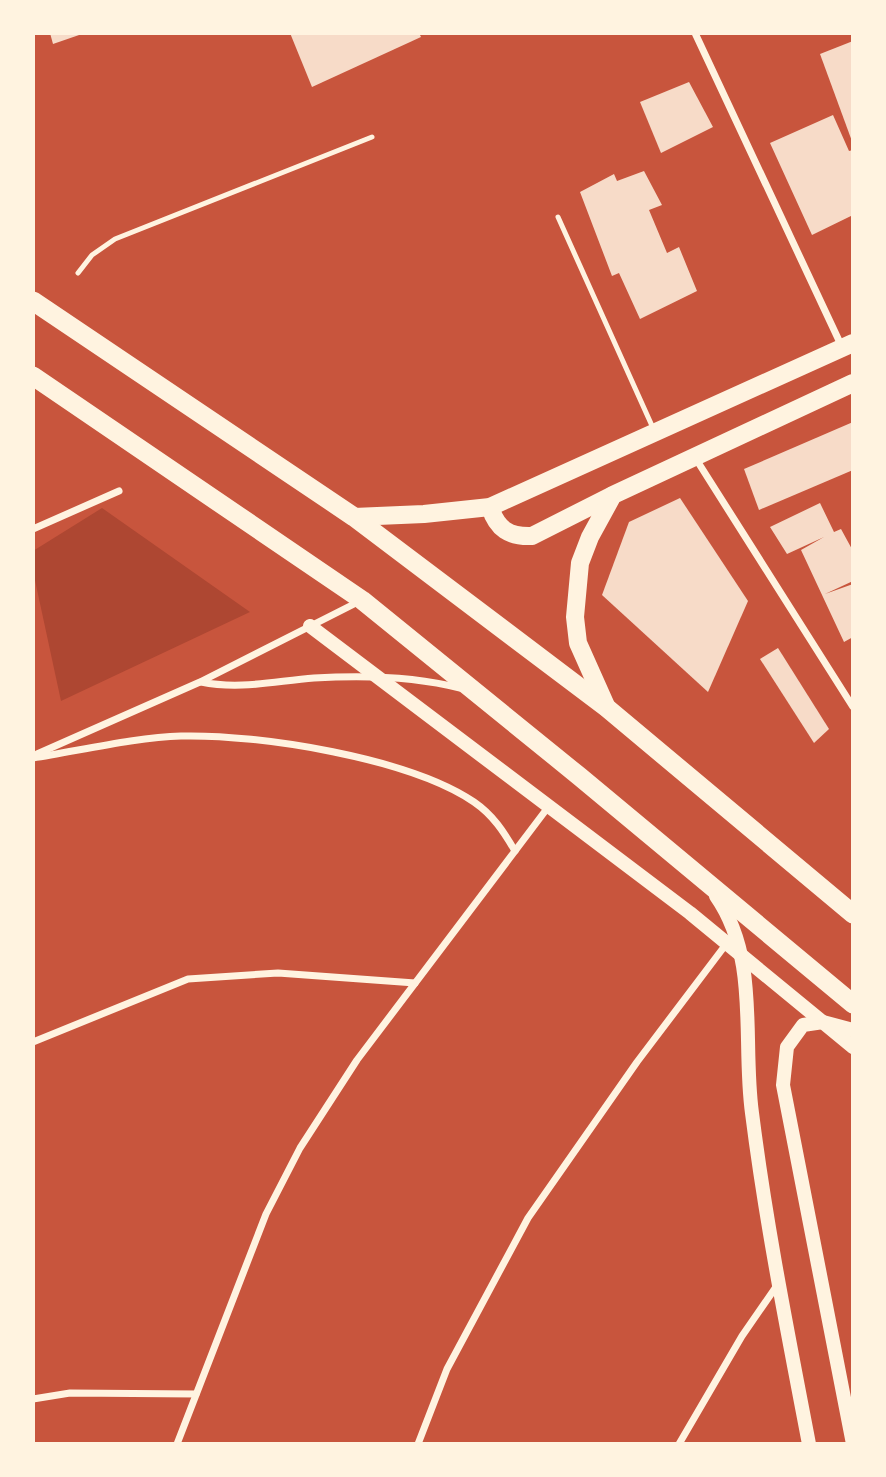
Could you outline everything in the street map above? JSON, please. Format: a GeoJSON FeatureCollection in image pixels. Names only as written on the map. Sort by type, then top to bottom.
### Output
{"type":"FeatureCollection","features":[{"type":"Feature","properties":{"kind":"highway"},"geometry":{"type":"LineString","coordinates":[[33,301],[355,517],[607,708],[853,914]]}},
{"type":"Feature","properties":{"kind":"highway"},"geometry":{"type":"LineString","coordinates":[[33,376],[362,600],[853,1004]]}},
{"type":"Feature","properties":{"kind":"main road"},"geometry":{"type":"LineString","coordinates":[[355,517],[424,514],[490,507],[848,345]]}},
{"type":"Feature","properties":{"kind":"main road"},"geometry":{"type":"LineString","coordinates":[[490,507],[494,521],[504,532],[518,537],[532,536],[694,455],[853,383]]}},
{"type":"Feature","properties":{"kind":"main road"},"geometry":{"type":"LineString","coordinates":[[607,708],[578,643],[575,617],[580,562],[595,526],[613,495]]}},
{"type":"Feature","properties":{"kind":"main road"},"geometry":{"type":"LineString","coordinates":[[310,626],[727,943],[853,1047]]}},
{"type":"Feature","properties":{"kind":"main road"},"geometry":{"type":"LineString","coordinates":[[707,883],[736,929],[743,956],[751,1110],[778,1284],[809,1444]]}},
{"type":"Feature","properties":{"kind":"main road"},"geometry":{"type":"LineString","coordinates":[[853,1030],[823,1023],[803,1025],[787,1047],[783,1085],[853,1444]]}},
{"type":"Feature","properties":{"kind":"street"},"geometry":{"type":"LineString","coordinates":[[695,33],[848,345]]}},
{"type":"Feature","properties":{"kind":"street"},"geometry":{"type":"LineString","coordinates":[[694,455],[853,707]]}},
{"type":"Feature","properties":{"kind":"street"},"geometry":{"type":"LineString","coordinates":[[33,529],[119,491]]}},
{"type":"Feature","properties":{"kind":"street"},"geometry":{"type":"LineString","coordinates":[[33,757],[200,682],[362,600]]}},
{"type":"Feature","properties":{"kind":"street"},"geometry":{"type":"LineString","coordinates":[[200,682],[246,687],[313,678],[378,677],[436,682],[472,691]]}},
{"type":"Feature","properties":{"kind":"street"},"geometry":{"type":"LineString","coordinates":[[33,757],[180,736],[339,752],[437,783],[473,802],[504,832],[515,851]]}},
{"type":"Feature","properties":{"kind":"street"},"geometry":{"type":"LineString","coordinates":[[177,1444],[266,1214],[300,1147],[357,1060],[549,806]]}},
{"type":"Feature","properties":{"kind":"street"},"geometry":{"type":"LineString","coordinates":[[418,1444],[447,1369],[528,1218],[637,1062],[727,943]]}},
{"type":"Feature","properties":{"kind":"street"},"geometry":{"type":"LineString","coordinates":[[33,1042],[188,979],[278,973],[415,983]]}},
{"type":"Feature","properties":{"kind":"street"},"geometry":{"type":"LineString","coordinates":[[679,1444],[742,1336],[778,1284]]}},
{"type":"Feature","properties":{"kind":"street"},"geometry":{"type":"LineString","coordinates":[[33,1399],[70,1393],[196,1394]]}},
{"type":"Feature","properties":{"kind":"lane"},"geometry":{"type":"LineString","coordinates":[[78,273],[92,256],[115,239],[372,136]]}},
{"type":"Feature","properties":{"kind":"lane"},"geometry":{"type":"LineString","coordinates":[[558,217],[655,432]]}},
{"type":"Feature","properties":{"kind":"shaded area"},"geometry":{"type":"Polygon","coordinates":[[[102,508],[250,612],[61,701],[33,571],[33,551],[102,508]]]}},
{"type":"Feature","properties":{"kind":"building"},"geometry":{"type":"Polygon","coordinates":[[[50,33],[82,33],[82,34],[53,44],[50,33]]]}},
{"type":"Feature","properties":{"kind":"building"},"geometry":{"type":"Polygon","coordinates":[[[290,33],[419,33],[421,37],[312,87],[290,33]]]}},
{"type":"Feature","properties":{"kind":"building"},"geometry":{"type":"Polygon","coordinates":[[[853,41],[853,144],[820,54],[853,41]]]}},
{"type":"Feature","properties":{"kind":"building"},"geometry":{"type":"Polygon","coordinates":[[[689,82],[713,127],[661,153],[640,102],[689,82]]]}},
{"type":"Feature","properties":{"kind":"building"},"geometry":{"type":"Polygon","coordinates":[[[833,115],[849,151],[853,150],[853,215],[812,235],[770,143],[833,115]]]}},
{"type":"Feature","properties":{"kind":"building"},"geometry":{"type":"Polygon","coordinates":[[[644,171],[662,205],[649,210],[667,253],[679,247],[697,291],[640,319],[619,273],[612,276],[580,192],[614,174],[617,181],[644,171]]]}},
{"type":"Feature","properties":{"kind":"building"},"geometry":{"type":"Polygon","coordinates":[[[853,422],[853,470],[759,510],[744,469],[853,422]]]}},
{"type":"Feature","properties":{"kind":"building"},"geometry":{"type":"Polygon","coordinates":[[[680,498],[748,601],[708,692],[602,595],[629,522],[680,498]]]}},
{"type":"Feature","properties":{"kind":"building"},"geometry":{"type":"Polygon","coordinates":[[[820,503],[834,532],[841,529],[853,551],[853,581],[825,594],[853,584],[853,637],[844,642],[801,550],[824,537],[787,554],[770,527],[820,503]]]}},
{"type":"Feature","properties":{"kind":"building"},"geometry":{"type":"Polygon","coordinates":[[[778,648],[829,729],[814,743],[760,659],[778,648]]]}}]}
